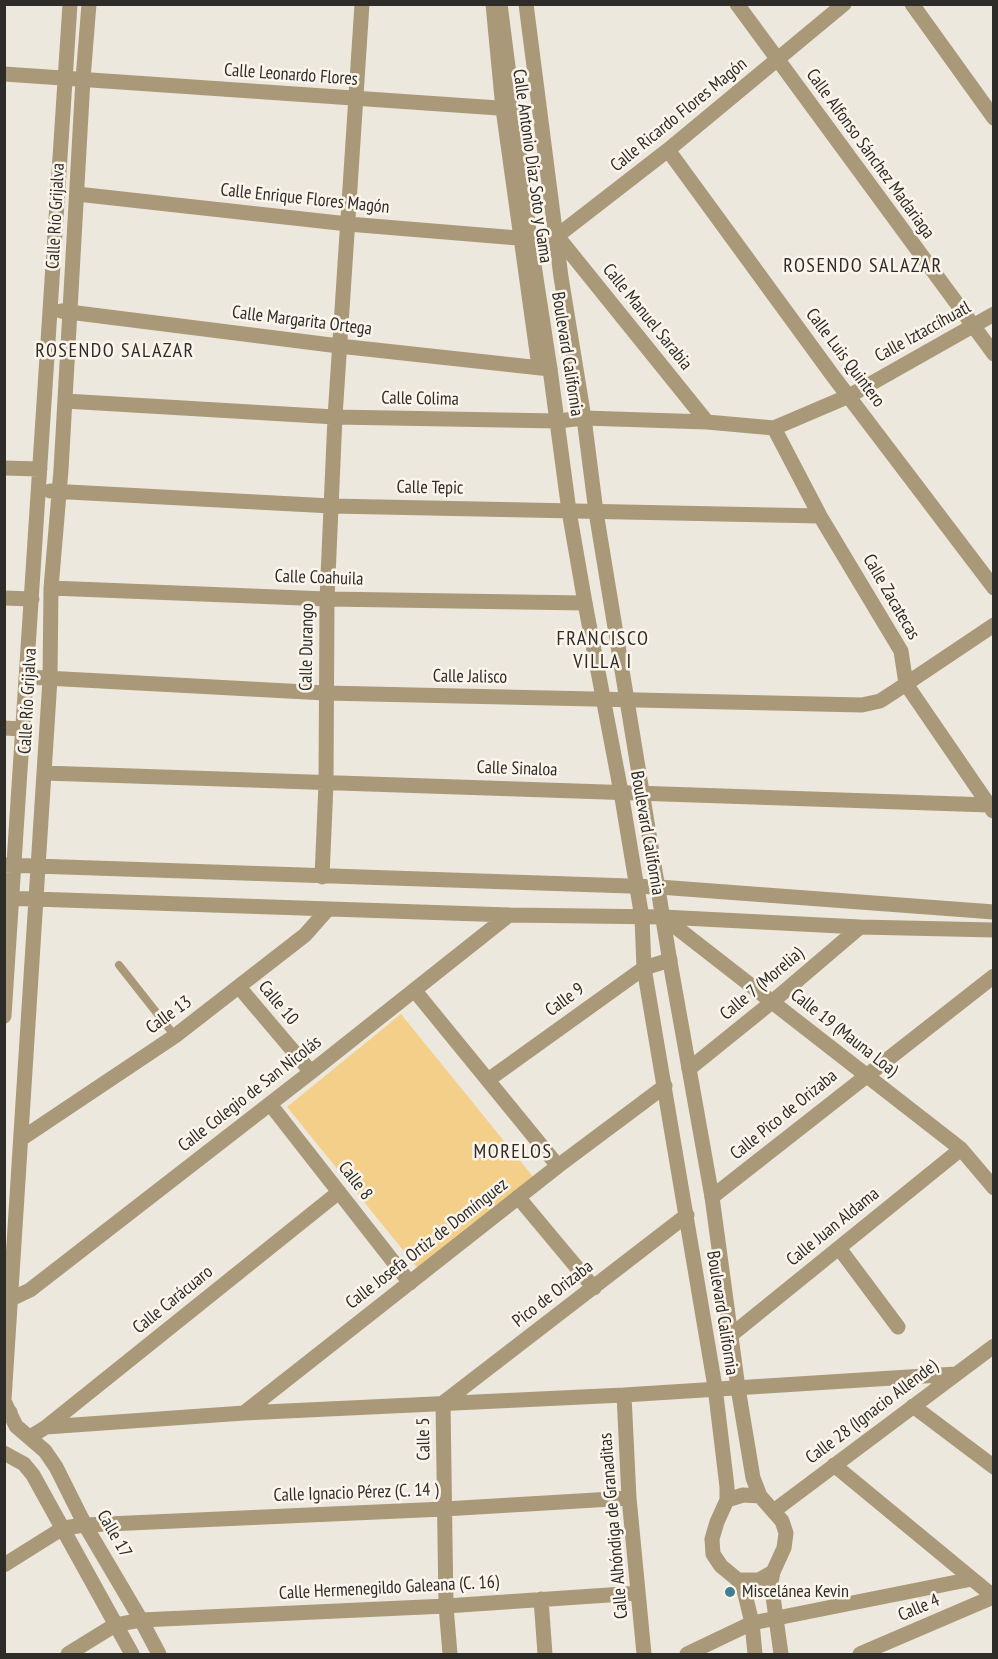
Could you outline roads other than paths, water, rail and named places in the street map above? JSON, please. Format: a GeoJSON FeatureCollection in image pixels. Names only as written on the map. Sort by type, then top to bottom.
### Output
{"type":"FeatureCollection","features":[{"type":"Feature","properties":{"kind":"street","name":"Calle Río Grijalva"},"geometry":{"type":"LineString","coordinates":[[4,1016],[9,865],[27,677],[70,4]]}},
{"type":"Feature","properties":{"kind":"street","name":"Calle Río Grijalva"},"geometry":{"type":"LineString","coordinates":[[30,1437],[16,1426],[6,1407],[50,679],[51,588],[71,311],[89,4]]}},
{"type":"Feature","properties":{"kind":"street","name":"Calle Durango"},"geometry":{"type":"LineString","coordinates":[[322,877],[326,782],[327,599],[335,417],[362,4]]}},
{"type":"Feature","properties":{"kind":"street","name":"Calle Antonio Díaz Soto y Gama"},"geometry":{"type":"LineString","coordinates":[[493,4],[508,109]]}},
{"type":"Feature","properties":{"kind":"street","name":"Boulevard California"},"geometry":{"type":"LineString","coordinates":[[500,4],[508,109],[545,368],[558,421],[569,511],[642,918],[644,968],[715,1389],[727,1500],[712,1539],[713,1554],[721,1566],[738,1580],[747,1598],[755,1654]]}},
{"type":"Feature","properties":{"kind":"street","name":"Boulevard California"},"geometry":{"type":"LineString","coordinates":[[526,4],[561,277],[584,418],[596,512],[670,960],[712,1197],[730,1336],[753,1478],[760,1496],[782,1521],[786,1533],[784,1548],[773,1572],[771,1591],[781,1654]]}},
{"type":"Feature","properties":{"kind":"street","name":"Calle Alfonso Sánchez Madariaga"},"geometry":{"type":"LineString","coordinates":[[737,4],[993,354]]}},
{"type":"Feature","properties":{"kind":"street","name":"Calle Ricardo Flores Magón"},"geometry":{"type":"LineString","coordinates":[[526,239],[557,236],[668,150],[844,4]]}},
{"type":"Feature","properties":{"kind":"street"},"geometry":{"type":"LineString","coordinates":[[912,4],[993,118]]}},
{"type":"Feature","properties":{"kind":"street","name":"Calle Leonardo Flores"},"geometry":{"type":"LineString","coordinates":[[4,74],[508,109]]}},
{"type":"Feature","properties":{"kind":"street","name":"Calle Luis Quintero"},"geometry":{"type":"LineString","coordinates":[[668,150],[993,588]]}},
{"type":"Feature","properties":{"kind":"street","name":"Calle Enrique Flores Magón"},"geometry":{"type":"LineString","coordinates":[[77,194],[348,224],[526,239]]}},
{"type":"Feature","properties":{"kind":"street","name":"Calle Manuel Sarabia"},"geometry":{"type":"LineString","coordinates":[[557,236],[707,422]]}},
{"type":"Feature","properties":{"kind":"street","name":"Calle Margarita Ortega"},"geometry":{"type":"LineString","coordinates":[[49,310],[339,346],[545,368]]}},
{"type":"Feature","properties":{"kind":"street","name":"Calle Iztaccíhuatl"},"geometry":{"type":"LineString","coordinates":[[774,429],[849,396],[993,314]]}},
{"type":"Feature","properties":{"kind":"street","name":"Calle Colima"},"geometry":{"type":"LineString","coordinates":[[65,401],[335,417],[558,421],[584,418],[707,422],[774,429]]}},
{"type":"Feature","properties":{"kind":"street","name":"Calle Zacatecas"},"geometry":{"type":"LineString","coordinates":[[774,429],[820,516],[901,651],[906,684],[991,808]]}},
{"type":"Feature","properties":{"kind":"street"},"geometry":{"type":"LineString","coordinates":[[4,468],[40,469]]}},
{"type":"Feature","properties":{"kind":"street","name":"Calle Tepic"},"geometry":{"type":"LineString","coordinates":[[39,491],[331,506],[820,516]]}},
{"type":"Feature","properties":{"kind":"street","name":"Calle Coahuila"},"geometry":{"type":"LineString","coordinates":[[51,588],[327,599],[585,603]]}},
{"type":"Feature","properties":{"kind":"street"},"geometry":{"type":"LineString","coordinates":[[4,598],[32,599]]}},
{"type":"Feature","properties":{"kind":"street"},"geometry":{"type":"LineString","coordinates":[[989,628],[993,644]]}},
{"type":"Feature","properties":{"kind":"street","name":"Calle Jalisco"},"geometry":{"type":"LineString","coordinates":[[27,677],[325,693],[862,705],[880,701],[989,628]]}},
{"type":"Feature","properties":{"kind":"street"},"geometry":{"type":"LineString","coordinates":[[4,728],[22,729]]}},
{"type":"Feature","properties":{"kind":"street","name":"Calle Sinaloa"},"geometry":{"type":"LineString","coordinates":[[44,773],[621,792],[991,808]]}},
{"type":"Feature","properties":{"kind":"street"},"geometry":{"type":"LineString","coordinates":[[9,865],[322,877],[659,886],[993,912]]}},
{"type":"Feature","properties":{"kind":"street"},"geometry":{"type":"LineString","coordinates":[[8,898],[508,915],[663,917],[860,927],[993,930]]}},
{"type":"Feature","properties":{"kind":"street","name":"Calle 13"},"geometry":{"type":"LineString","coordinates":[[21,1139],[175,1036],[305,935],[328,909]]}},
{"type":"Feature","properties":{"kind":"street","name":"Calle Colegio de San Nicolás"},"geometry":{"type":"LineString","coordinates":[[11,1299],[30,1290],[415,991],[508,915]]}},
{"type":"Feature","properties":{"kind":"street","name":"Calle 19 (Mauna Loa)"},"geometry":{"type":"LineString","coordinates":[[663,917],[961,1149],[993,1188]]}},
{"type":"Feature","properties":{"kind":"street","name":"Calle 7 (Morelia)"},"geometry":{"type":"LineString","coordinates":[[689,1070],[860,927]]}},
{"type":"Feature","properties":{"kind":"street","name":"Calle 9"},"geometry":{"type":"LineString","coordinates":[[488,1080],[644,968],[670,960]]}},
{"type":"Feature","properties":{"kind":"street","name":"Calle Pico de Orizaba"},"geometry":{"type":"LineString","coordinates":[[712,1197],[993,976]]}},
{"type":"Feature","properties":{"kind":"street","name":"Calle 10"},"geometry":{"type":"LineString","coordinates":[[239,987],[311,1072]]}},
{"type":"Feature","properties":{"kind":"street"},"geometry":{"type":"LineString","coordinates":[[415,991],[558,1166]]}},
{"type":"Feature","properties":{"kind":"street","name":"Calle Josefa Ortiz de Domínguez"},"geometry":{"type":"LineString","coordinates":[[244,1413],[518,1197],[665,1086]]}},
{"type":"Feature","properties":{"kind":"street","name":"Calle 8"},"geometry":{"type":"LineString","coordinates":[[270,1104],[410,1283]]}},
{"type":"Feature","properties":{"kind":"street","name":"Calle Juan Aldama"},"geometry":{"type":"LineString","coordinates":[[730,1336],[961,1149]]}},
{"type":"Feature","properties":{"kind":"street","name":"Calle Carácuaro"},"geometry":{"type":"LineString","coordinates":[[30,1437],[46,1427],[339,1192]]}},
{"type":"Feature","properties":{"kind":"street"},"geometry":{"type":"LineString","coordinates":[[518,1197],[594,1288]]}},
{"type":"Feature","properties":{"kind":"street","name":"Pico de Orizaba"},"geometry":{"type":"LineString","coordinates":[[443,1404],[687,1215]]}},
{"type":"Feature","properties":{"kind":"street"},"geometry":{"type":"LineString","coordinates":[[839,1248],[898,1327]]}},
{"type":"Feature","properties":{"kind":"street","name":"Calle 28 (Ignacio Allende)"},"geometry":{"type":"LineString","coordinates":[[774,1510],[993,1346]]}},
{"type":"Feature","properties":{"kind":"street"},"geometry":{"type":"LineString","coordinates":[[46,1427],[244,1413],[624,1395],[956,1374]]}},
{"type":"Feature","properties":{"kind":"street","name":"Calle Alhóndiga de Granaditas"},"geometry":{"type":"LineString","coordinates":[[624,1395],[629,1498],[644,1654]]}},
{"type":"Feature","properties":{"kind":"street","name":"Calle 5"},"geometry":{"type":"LineString","coordinates":[[443,1404],[446,1606],[450,1654]]}},
{"type":"Feature","properties":{"kind":"street"},"geometry":{"type":"LineString","coordinates":[[913,1406],[993,1467]]}},
{"type":"Feature","properties":{"kind":"street","name":"Calle 17"},"geometry":{"type":"LineString","coordinates":[[30,1437],[45,1451],[56,1467],[85,1525],[159,1654]]}},
{"type":"Feature","properties":{"kind":"street"},"geometry":{"type":"LineString","coordinates":[[4,1453],[24,1464],[33,1475],[132,1654]]}},
{"type":"Feature","properties":{"kind":"street"},"geometry":{"type":"LineString","coordinates":[[834,1465],[993,1597]]}},
{"type":"Feature","properties":{"kind":"street"},"geometry":{"type":"LineString","coordinates":[[727,1500],[743,1495],[760,1496]]}},
{"type":"Feature","properties":{"kind":"street","name":"Calle Ignacio Pérez (C. 14 )"},"geometry":{"type":"LineString","coordinates":[[63,1528],[85,1525],[444,1509],[629,1498]]}},
{"type":"Feature","properties":{"kind":"street"},"geometry":{"type":"LineString","coordinates":[[4,1565],[63,1528]]}},
{"type":"Feature","properties":{"kind":"street"},"geometry":{"type":"LineString","coordinates":[[738,1580],[759,1580],[773,1572]]}},
{"type":"Feature","properties":{"kind":"street"},"geometry":{"type":"LineString","coordinates":[[687,1654],[752,1623],[972,1579]]}},
{"type":"Feature","properties":{"kind":"street","name":"Calle Hermenegildo Galeana (C. 16)"},"geometry":{"type":"LineString","coordinates":[[68,1654],[116,1625],[141,1620],[446,1606],[638,1593]]}},
{"type":"Feature","properties":{"kind":"street","name":"Calle 4"},"geometry":{"type":"LineString","coordinates":[[860,1654],[993,1597]]}},
{"type":"Feature","properties":{"kind":"street"},"geometry":{"type":"LineString","coordinates":[[541,1599],[544,1654]]}},
{"type":"Feature","properties":{"kind":"lane"},"geometry":{"type":"LineString","coordinates":[[119,965],[175,1036]]}},
{"type":"Feature","properties":{"kind":"place","name":"Miscelánea Kevin"},"geometry":{"type":"Point","coordinates":[730,1592]}},
{"type":"Feature","properties":{"kind":"district","name":"ROSENDO SALAZAR"},"geometry":{"type":"Point","coordinates":[863,266]}},
{"type":"Feature","properties":{"kind":"district","name":"ROSENDO SALAZAR"},"geometry":{"type":"Point","coordinates":[115,351]}},
{"type":"Feature","properties":{"kind":"district","name":"FRANCISCO VILLA I"},"geometry":{"type":"Point","coordinates":[603,650]}},
{"type":"Feature","properties":{"kind":"district","name":"MORELOS"},"geometry":{"type":"Point","coordinates":[513,1152]}}]}
